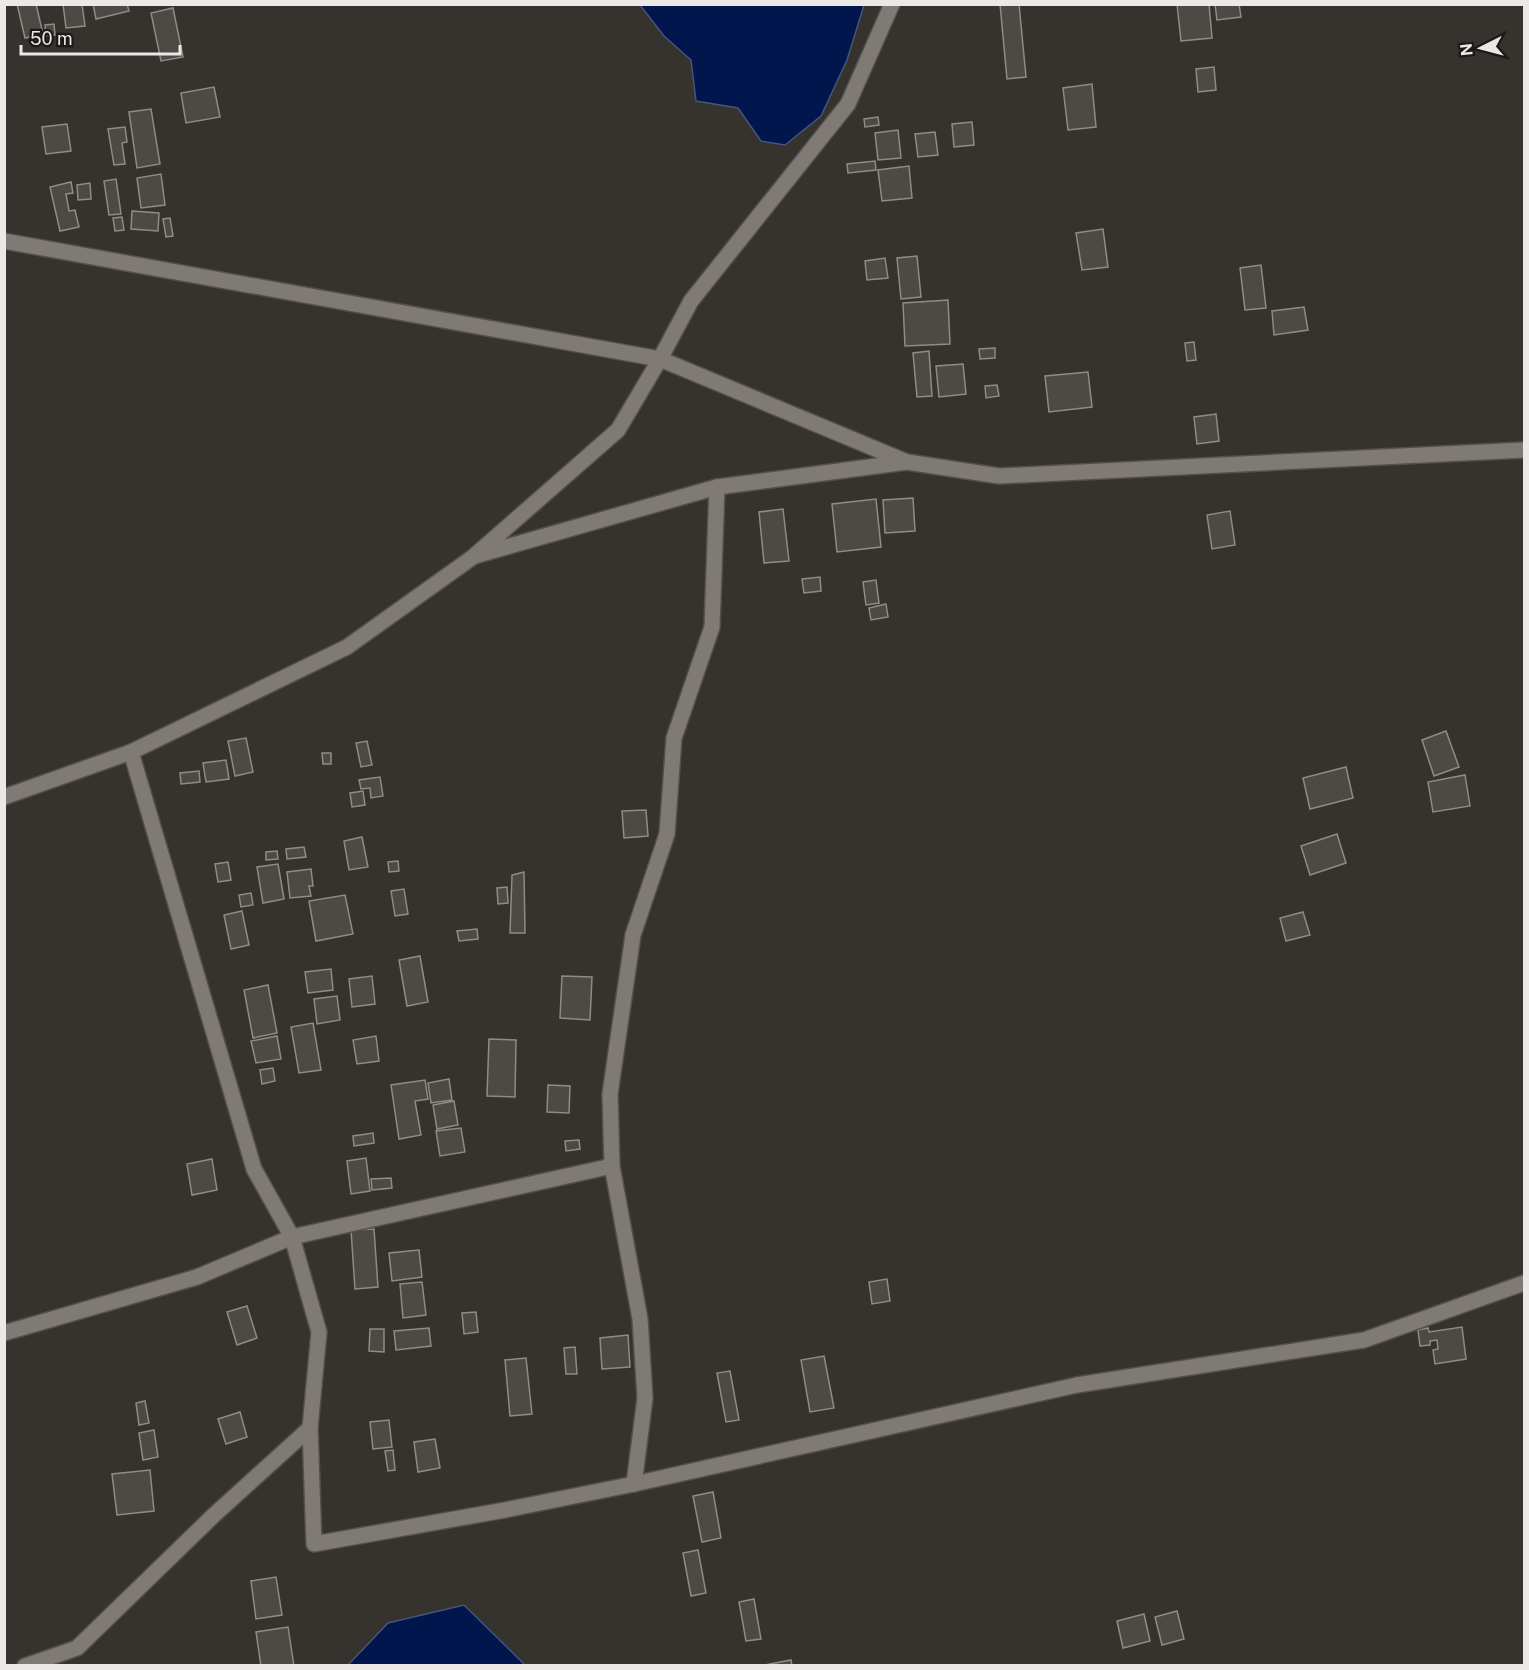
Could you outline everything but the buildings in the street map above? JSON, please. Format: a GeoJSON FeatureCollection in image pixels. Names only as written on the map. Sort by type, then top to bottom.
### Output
{"type":"FeatureCollection","features":[{"type":"Feature","properties":{"kind":"street"},"geometry":{"type":"LineString","coordinates":[[4,797],[131,752],[347,647],[472,557],[618,430],[691,302],[848,104],[892,4]]}},
{"type":"Feature","properties":{"kind":"street"},"geometry":{"type":"LineString","coordinates":[[4,241],[660,359],[907,462],[999,476],[1524,450]]}},
{"type":"Feature","properties":{"kind":"street"},"geometry":{"type":"LineString","coordinates":[[472,557],[717,487],[907,462]]}},
{"type":"Feature","properties":{"kind":"street"},"geometry":{"type":"LineString","coordinates":[[634,1484],[645,1398],[640,1319],[612,1166],[610,1094],[633,935],[667,834],[674,738],[712,627],[717,487]]}},
{"type":"Feature","properties":{"kind":"street"},"geometry":{"type":"LineString","coordinates":[[131,752],[254,1169],[292,1237],[319,1332],[309,1428],[314,1544],[634,1484],[1077,1386],[1364,1340],[1524,1283]]}},
{"type":"Feature","properties":{"kind":"street"},"geometry":{"type":"LineString","coordinates":[[4,1333],[197,1277],[292,1237],[612,1166]]}},
{"type":"Feature","properties":{"kind":"street"},"geometry":{"type":"LineString","coordinates":[[26,1665],[77,1648],[214,1515],[309,1428]]}},
{"type":"Feature","properties":{"kind":"shaded area"},"geometry":{"type":"Polygon","coordinates":[[[640,5],[864,5],[847,60],[821,116],[785,145],[761,141],[738,108],[696,101],[691,60],[664,36],[640,5]]]}},
{"type":"Feature","properties":{"kind":"shaded area"},"geometry":{"type":"Polygon","coordinates":[[[464,1605],[525,1665],[348,1665],[388,1623],[464,1605]]]}}]}
